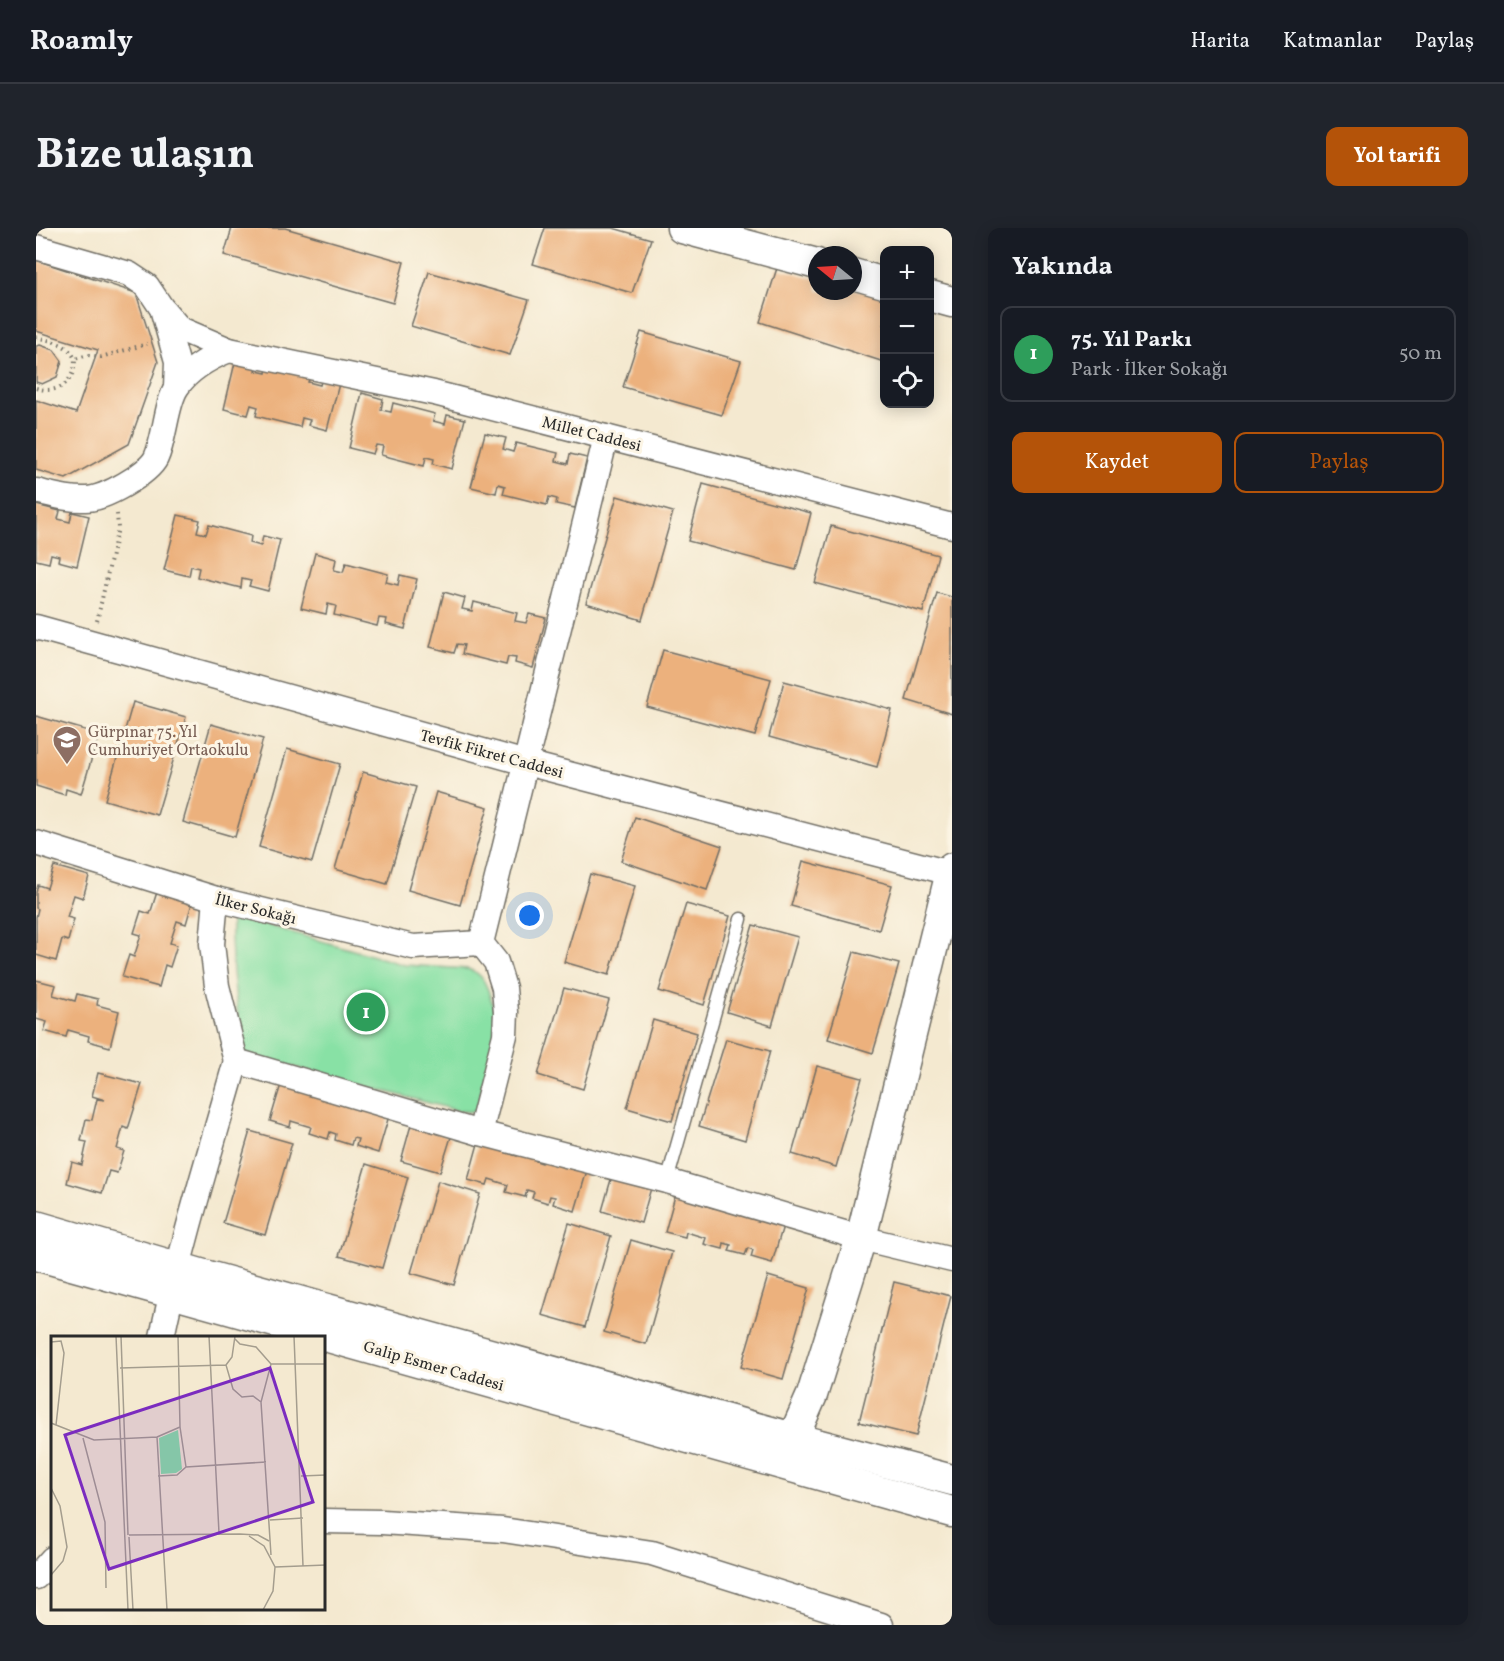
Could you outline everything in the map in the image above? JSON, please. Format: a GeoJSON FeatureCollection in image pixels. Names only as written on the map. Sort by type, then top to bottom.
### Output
{"type":"FeatureCollection","features":[{"type":"Feature","properties":{"kind":"street"},"geometry":{"type":"LineString","coordinates":[[682,228],[766,239],[808,260]]}},
{"type":"Feature","properties":{"kind":"street"},"geometry":{"type":"LineString","coordinates":[[36,248],[129,274],[147,286],[161,307],[177,362],[176,388],[156,459],[141,474],[89,499],[66,498],[36,492]]}},
{"type":"Feature","properties":{"kind":"street"},"geometry":{"type":"LineString","coordinates":[[862,277],[880,282]]}},
{"type":"Feature","properties":{"kind":"street"},"geometry":{"type":"LineString","coordinates":[[934,297],[952,302]]}},
{"type":"Feature","properties":{"kind":"street","name":"Millet Caddesi"},"geometry":{"type":"LineString","coordinates":[[161,307],[180,328],[229,350],[434,393],[952,526]]}},
{"type":"Feature","properties":{"kind":"street"},"geometry":{"type":"LineString","coordinates":[[176,388],[190,372],[211,357],[229,350]]}},
{"type":"Feature","properties":{"kind":"street"},"geometry":{"type":"LineString","coordinates":[[480,1133],[506,1035],[504,988],[496,962],[481,943],[606,437]]}},
{"type":"Feature","properties":{"kind":"street","name":"Tevfik Fikret Caddesi"},"geometry":{"type":"LineString","coordinates":[[36,627],[526,762],[951,871]]}},
{"type":"Feature","properties":{"kind":"street","name":"İlker Sokağı"},"geometry":{"type":"LineString","coordinates":[[36,843],[216,899],[413,947],[481,943]]}},
{"type":"Feature","properties":{"kind":"street"},"geometry":{"type":"LineString","coordinates":[[951,871],[861,1239],[812,1395],[790,1449],[952,1480]]}},
{"type":"Feature","properties":{"kind":"street"},"geometry":{"type":"LineString","coordinates":[[162,1336],[174,1280],[236,1061],[216,975],[212,944],[216,899]]}},
{"type":"Feature","properties":{"kind":"street"},"geometry":{"type":"LineString","coordinates":[[236,1061],[480,1133],[667,1181],[861,1239],[952,1260]]}},
{"type":"Feature","properties":{"kind":"street"},"geometry":{"type":"LineString","coordinates":[[36,1226],[174,1280]]}},
{"type":"Feature","properties":{"kind":"street","name":"Galip Esmer Caddesi"},"geometry":{"type":"LineString","coordinates":[[36,1255],[174,1280],[541,1395],[790,1449],[952,1512]]}},
{"type":"Feature","properties":{"kind":"street"},"geometry":{"type":"LineString","coordinates":[[326,1521],[381,1522],[503,1530],[652,1553],[881,1625]]}},
{"type":"Feature","properties":{"kind":"street"},"geometry":{"type":"LineString","coordinates":[[36,1577],[51,1560]]}},
{"type":"Feature","properties":{"kind":"lane"},"geometry":{"type":"LineString","coordinates":[[667,1181],[741,919]]}},
{"type":"Feature","properties":{"kind":"path"},"geometry":{"type":"LineString","coordinates":[[36,337],[63,345],[70,350],[75,359],[69,379],[63,386],[46,391],[36,388]]}},
{"type":"Feature","properties":{"kind":"path"},"geometry":{"type":"LineString","coordinates":[[75,359],[88,355],[101,357],[144,346]]}},
{"type":"Feature","properties":{"kind":"path"},"geometry":{"type":"LineString","coordinates":[[93,642],[118,528],[117,509],[107,492]]}},
{"type":"Feature","properties":{"kind":"green space"},"geometry":{"type":"Polygon","coordinates":[[[231,915],[405,965],[468,969],[477,973],[488,990],[497,1026],[477,1109],[473,1112],[459,1111],[244,1054],[234,985],[231,915]]]}},
{"type":"Feature","properties":{"kind":"building"},"geometry":{"type":"Polygon","coordinates":[[[232,228],[285,228],[404,262],[393,303],[224,255],[232,228]]]}},
{"type":"Feature","properties":{"kind":"building"},"geometry":{"type":"Polygon","coordinates":[[[545,228],[613,228],[651,239],[632,293],[533,264],[545,228]]]}},
{"type":"Feature","properties":{"kind":"building"},"geometry":{"type":"Polygon","coordinates":[[[36,260],[136,293],[158,362],[129,444],[66,479],[36,470],[36,400],[76,413],[98,350],[36,331],[36,260]]]}},
{"type":"Feature","properties":{"kind":"building"},"geometry":{"type":"Polygon","coordinates":[[[777,268],[808,277],[808,300],[862,300],[862,291],[880,296],[880,361],[760,322],[777,268]]]}},
{"type":"Feature","properties":{"kind":"building"},"geometry":{"type":"Polygon","coordinates":[[[429,272],[529,300],[510,355],[411,326],[429,272]]]}},
{"type":"Feature","properties":{"kind":"building"},"geometry":{"type":"Polygon","coordinates":[[[641,332],[741,361],[722,415],[623,387],[641,332]]]}},
{"type":"Feature","properties":{"kind":"building"},"geometry":{"type":"Polygon","coordinates":[[[40,345],[54,350],[62,361],[57,377],[42,384],[36,382],[36,346],[40,345]]]}},
{"type":"Feature","properties":{"kind":"building"},"geometry":{"type":"Polygon","coordinates":[[[237,354],[259,359],[256,371],[266,373],[268,364],[311,375],[308,382],[320,385],[323,375],[340,380],[327,430],[308,425],[310,420],[302,418],[300,427],[256,416],[258,407],[251,405],[248,415],[224,409],[237,354]]]}},
{"type":"Feature","properties":{"kind":"building"},"geometry":{"type":"Polygon","coordinates":[[[362,393],[383,399],[381,410],[391,412],[393,403],[435,414],[433,421],[445,424],[447,415],[465,419],[452,469],[433,464],[434,459],[426,457],[424,466],[381,455],[383,446],[376,445],[373,454],[349,448],[362,393]]]}},
{"type":"Feature","properties":{"kind":"building"},"geometry":{"type":"Polygon","coordinates":[[[485,433],[506,438],[503,449],[513,452],[516,443],[558,453],[556,461],[568,464],[570,454],[587,458],[575,508],[556,504],[557,499],[549,497],[547,505],[503,494],[505,486],[498,484],[496,493],[471,487],[485,433]]]}},
{"type":"Feature","properties":{"kind":"building"},"geometry":{"type":"Polygon","coordinates":[[[703,484],[811,513],[796,570],[688,541],[703,484]]]}},
{"type":"Feature","properties":{"kind":"building"},"geometry":{"type":"Polygon","coordinates":[[[617,496],[673,512],[642,620],[586,603],[617,496]]]}},
{"type":"Feature","properties":{"kind":"building"},"geometry":{"type":"Polygon","coordinates":[[[36,505],[60,511],[58,519],[70,522],[72,512],[89,516],[77,566],[58,561],[59,556],[51,554],[49,563],[36,560],[36,505]]]}},
{"type":"Feature","properties":{"kind":"building"},"geometry":{"type":"Polygon","coordinates":[[[178,515],[200,520],[197,532],[206,534],[209,525],[251,536],[250,543],[261,546],[263,536],[280,540],[268,591],[249,586],[251,581],[242,579],[241,588],[197,577],[199,568],[191,566],[189,576],[164,570],[178,515]]]}},
{"type":"Feature","properties":{"kind":"building"},"geometry":{"type":"Polygon","coordinates":[[[831,526],[938,555],[923,612],[815,583],[831,526]]]}},
{"type":"Feature","properties":{"kind":"building"},"geometry":{"type":"Polygon","coordinates":[[[315,553],[336,559],[334,570],[343,572],[346,563],[388,574],[386,582],[398,585],[400,575],[417,579],[405,629],[386,624],[387,619],[379,618],[377,626],[334,615],[336,606],[328,604],[326,614],[301,608],[315,553]]]}},
{"type":"Feature","properties":{"kind":"building"},"geometry":{"type":"Polygon","coordinates":[[[444,592],[465,598],[462,609],[472,611],[474,602],[517,613],[515,621],[526,623],[529,614],[546,618],[533,668],[515,663],[516,658],[508,657],[506,665],[462,654],[464,645],[457,644],[454,653],[430,647],[444,592]]]}},
{"type":"Feature","properties":{"kind":"building"},"geometry":{"type":"Polygon","coordinates":[[[937,593],[952,597],[952,714],[906,700],[937,593]]]}},
{"type":"Feature","properties":{"kind":"building"},"geometry":{"type":"Polygon","coordinates":[[[663,650],[771,679],[755,736],[647,707],[663,650]]]}},
{"type":"Feature","properties":{"kind":"building"},"geometry":{"type":"Polygon","coordinates":[[[784,681],[892,710],[877,767],[769,737],[784,681]]]}},
{"type":"Feature","properties":{"kind":"building"},"geometry":{"type":"Polygon","coordinates":[[[133,702],[186,717],[157,815],[105,800],[133,702]]]}},
{"type":"Feature","properties":{"kind":"building"},"geometry":{"type":"Polygon","coordinates":[[[36,716],[99,734],[81,794],[66,789],[65,795],[36,786],[36,716]]]}},
{"type":"Feature","properties":{"kind":"building"},"geometry":{"type":"Polygon","coordinates":[[[211,724],[263,739],[235,837],[183,822],[211,724]]]}},
{"type":"Feature","properties":{"kind":"building"},"geometry":{"type":"Polygon","coordinates":[[[287,749],[340,764],[312,862],[259,847],[287,749]]]}},
{"type":"Feature","properties":{"kind":"building"},"geometry":{"type":"Polygon","coordinates":[[[363,772],[416,787],[387,884],[335,869],[363,772]]]}},
{"type":"Feature","properties":{"kind":"building"},"geometry":{"type":"Polygon","coordinates":[[[436,792],[488,807],[460,905],[408,890],[436,792]]]}},
{"type":"Feature","properties":{"kind":"building"},"geometry":{"type":"Polygon","coordinates":[[[635,817],[722,846],[707,890],[621,861],[635,817]]]}},
{"type":"Feature","properties":{"kind":"building"},"geometry":{"type":"Polygon","coordinates":[[[803,861],[892,885],[879,930],[791,906],[803,861]]]}},
{"type":"Feature","properties":{"kind":"building"},"geometry":{"type":"Polygon","coordinates":[[[54,866],[89,876],[83,898],[74,895],[67,917],[74,919],[68,941],[62,939],[56,961],[36,955],[38,909],[36,908],[36,892],[38,885],[47,888],[54,866]]]}},
{"type":"Feature","properties":{"kind":"building"},"geometry":{"type":"Polygon","coordinates":[[[590,874],[635,886],[609,975],[564,962],[590,874]]]}},
{"type":"Feature","properties":{"kind":"building"},"geometry":{"type":"Polygon","coordinates":[[[157,892],[192,903],[186,924],[177,921],[170,943],[177,945],[170,967],[165,965],[159,987],[122,977],[129,955],[134,957],[141,935],[134,933],[141,911],[150,914],[157,892]]]}},
{"type":"Feature","properties":{"kind":"building"},"geometry":{"type":"Polygon","coordinates":[[[686,904],[730,916],[704,1005],[659,991],[686,904]]]}},
{"type":"Feature","properties":{"kind":"building"},"geometry":{"type":"Polygon","coordinates":[[[753,925],[798,937],[772,1026],[727,1012],[753,925]]]}},
{"type":"Feature","properties":{"kind":"building"},"geometry":{"type":"Polygon","coordinates":[[[854,952],[899,964],[873,1053],[828,1039],[854,952]]]}},
{"type":"Feature","properties":{"kind":"building"},"geometry":{"type":"Polygon","coordinates":[[[36,980],[56,985],[53,995],[75,1001],[77,994],[98,999],[97,1005],[119,1011],[110,1047],[88,1041],[89,1036],[68,1030],[66,1037],[44,1031],[47,1022],[36,1019],[36,980]]]}},
{"type":"Feature","properties":{"kind":"building"},"geometry":{"type":"Polygon","coordinates":[[[564,988],[609,1000],[583,1089],[538,1075],[564,988]]]}},
{"type":"Feature","properties":{"kind":"building"},"geometry":{"type":"Polygon","coordinates":[[[653,1020],[697,1033],[672,1121],[627,1108],[653,1020]]]}},
{"type":"Feature","properties":{"kind":"building"},"geometry":{"type":"Polygon","coordinates":[[[726,1039],[770,1051],[745,1140],[699,1126],[726,1039]]]}},
{"type":"Feature","properties":{"kind":"building"},"geometry":{"type":"Polygon","coordinates":[[[817,1066],[862,1078],[836,1167],[792,1154],[817,1066]]]}},
{"type":"Feature","properties":{"kind":"building"},"geometry":{"type":"Polygon","coordinates":[[[98,1073],[142,1084],[128,1129],[123,1127],[117,1149],[124,1151],[117,1173],[109,1171],[102,1193],[67,1183],[72,1162],[82,1165],[87,1142],[81,1141],[86,1119],[92,1120],[97,1099],[105,1100],[92,1096],[98,1073]]]}},
{"type":"Feature","properties":{"kind":"building"},"geometry":{"type":"Polygon","coordinates":[[[282,1081],[391,1109],[378,1153],[356,1146],[358,1139],[353,1138],[351,1145],[335,1140],[336,1134],[330,1132],[328,1139],[309,1133],[311,1127],[291,1121],[290,1127],[270,1121],[282,1081]]]}},
{"type":"Feature","properties":{"kind":"building"},"geometry":{"type":"Polygon","coordinates":[[[411,1125],[451,1137],[440,1172],[401,1161],[411,1125]]]}},
{"type":"Feature","properties":{"kind":"building"},"geometry":{"type":"Polygon","coordinates":[[[250,1131],[292,1143],[265,1235],[223,1223],[250,1131]]]}},
{"type":"Feature","properties":{"kind":"building"},"geometry":{"type":"Polygon","coordinates":[[[479,1140],[517,1156],[520,1150],[538,1155],[536,1161],[542,1163],[544,1156],[561,1161],[559,1166],[563,1167],[565,1160],[588,1167],[575,1211],[553,1204],[555,1197],[550,1196],[548,1203],[532,1198],[534,1192],[527,1190],[525,1197],[506,1192],[508,1185],[489,1179],[487,1185],[468,1180],[479,1140]]]}},
{"type":"Feature","properties":{"kind":"building"},"geometry":{"type":"Polygon","coordinates":[[[366,1164],[408,1177],[382,1268],[339,1256],[366,1164]]]}},
{"type":"Feature","properties":{"kind":"building"},"geometry":{"type":"Polygon","coordinates":[[[612,1176],[651,1188],[641,1223],[602,1211],[612,1176]]]}},
{"type":"Feature","properties":{"kind":"building"},"geometry":{"type":"Polygon","coordinates":[[[438,1181],[480,1194],[454,1285],[411,1273],[438,1181]]]}},
{"type":"Feature","properties":{"kind":"building"},"geometry":{"type":"Polygon","coordinates":[[[676,1192],[699,1198],[698,1203],[714,1208],[718,1202],[735,1208],[734,1213],[740,1215],[741,1208],[785,1219],[772,1263],[751,1257],[753,1250],[748,1248],[745,1255],[729,1251],[731,1245],[724,1243],[723,1249],[704,1244],[706,1238],[686,1232],[685,1237],[665,1232],[676,1192]]]}},
{"type":"Feature","properties":{"kind":"building"},"geometry":{"type":"Polygon","coordinates":[[[569,1223],[611,1236],[585,1327],[542,1315],[569,1223]]]}},
{"type":"Feature","properties":{"kind":"building"},"geometry":{"type":"Polygon","coordinates":[[[631,1240],[672,1252],[646,1344],[604,1332],[631,1240]]]}},
{"type":"Feature","properties":{"kind":"building"},"geometry":{"type":"Polygon","coordinates":[[[768,1276],[809,1288],[783,1379],[741,1367],[768,1276]]]}},
{"type":"Feature","properties":{"kind":"building"},"geometry":{"type":"Polygon","coordinates":[[[894,1282],[951,1296],[916,1436],[859,1422],[894,1282]]]}},
{"type":"Feature","properties":{"kind":"place","name":"Gürpınar 75. Yıl Cumhuriyet Ortaokulu"},"geometry":{"type":"Point","coordinates":[67,766]}},
{"type":"Feature","properties":{"kind":"place","name":"75. Yıl Parkı"},"geometry":{"type":"Point","coordinates":[366,1012]}}]}
